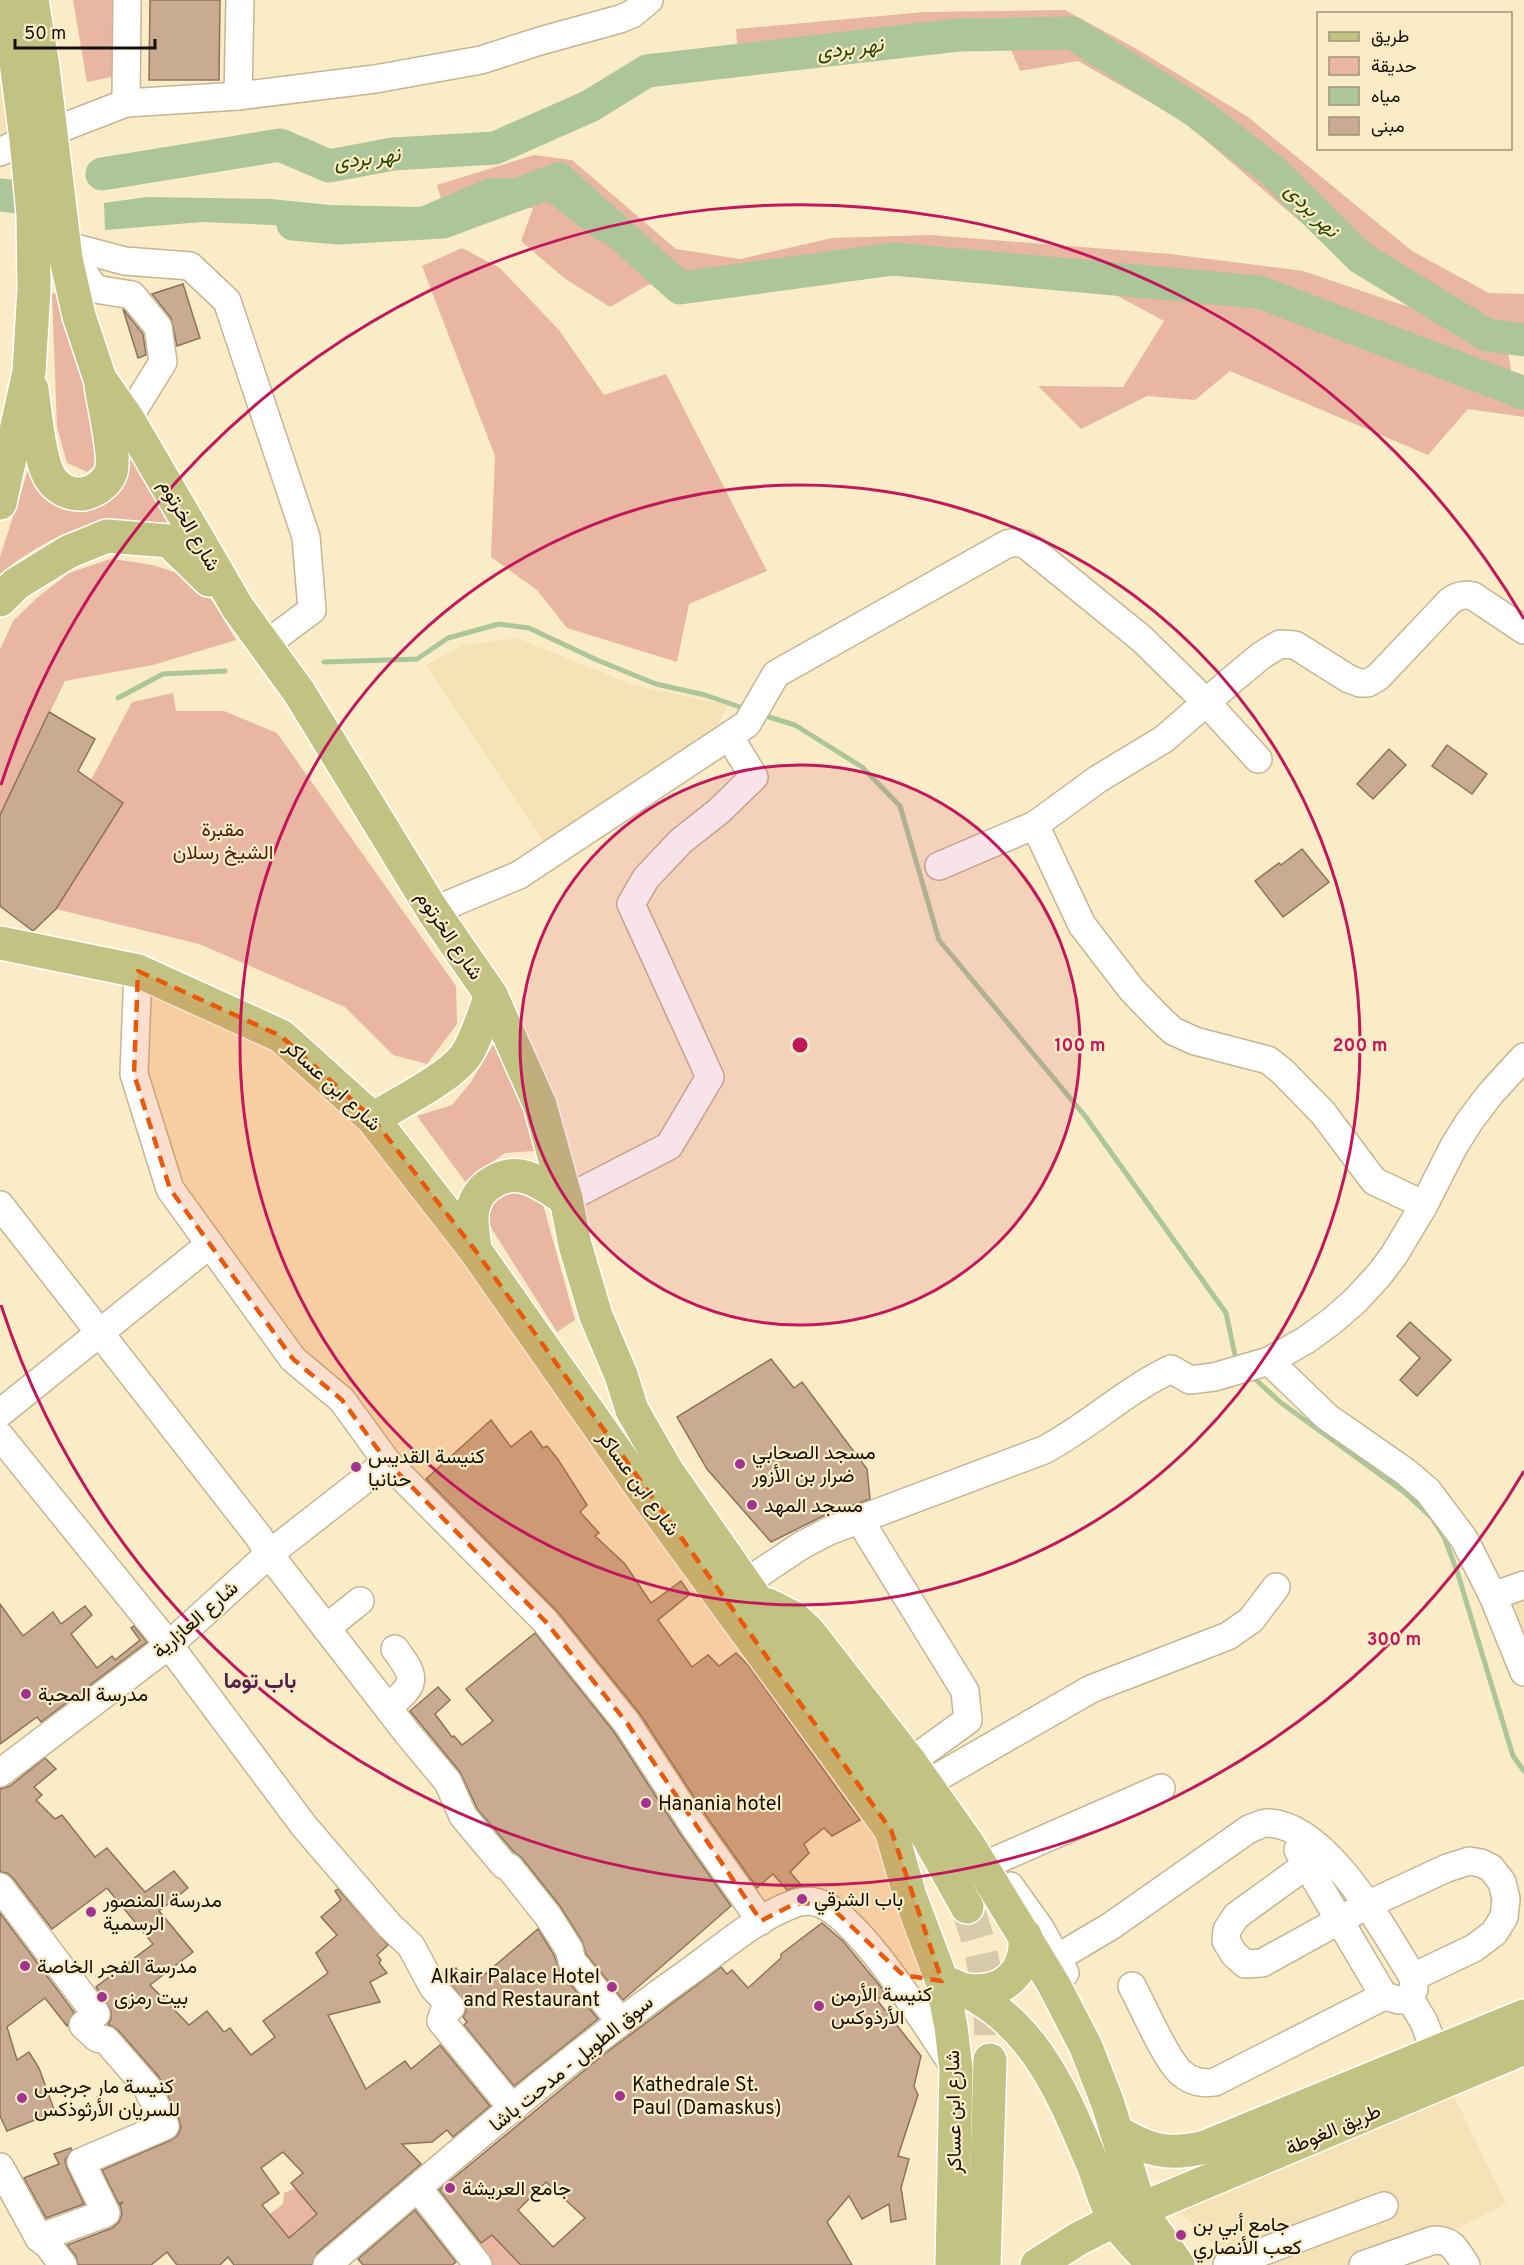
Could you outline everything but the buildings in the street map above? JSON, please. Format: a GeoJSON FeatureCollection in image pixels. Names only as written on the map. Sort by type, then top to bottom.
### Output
{"type":"FeatureCollection","features":[{"type":"Feature","properties":{"kind":"main road"},"geometry":{"type":"LineString","coordinates":[[0,503],[29,372],[34,289],[33,215],[26,141],[10,84],[8,0]]}},
{"type":"Feature","properties":{"kind":"main road","name":"شارع الخرتوم"},"geometry":{"type":"LineString","coordinates":[[32,0],[26,141],[64,245],[79,316],[100,379],[129,419],[238,608],[299,692],[433,911],[491,995]]}},
{"type":"Feature","properties":{"kind":"main road"},"geometry":{"type":"LineString","coordinates":[[29,372],[46,470],[57,486],[73,494],[92,491],[100,486],[111,471],[112,456],[100,379]]}},
{"type":"Feature","properties":{"kind":"main road"},"geometry":{"type":"LineString","coordinates":[[0,600],[24,578],[68,552],[107,536],[169,541],[238,608]]}},
{"type":"Feature","properties":{"kind":"main road","name":"شارع ابن عساكر"},"geometry":{"type":"LineString","coordinates":[[0,943],[138,971],[281,1036],[373,1119],[475,1250],[646,1494],[891,1830],[910,1896],[955,1985],[956,2069],[952,2265]]}},
{"type":"Feature","properties":{"kind":"main road"},"geometry":{"type":"LineString","coordinates":[[373,1119],[436,1081],[460,1062],[468,1052],[491,995]]}},
{"type":"Feature","properties":{"kind":"main road","name":"شارع ابن عساكر"},"geometry":{"type":"LineString","coordinates":[[491,995],[540,1105],[566,1199],[575,1245],[596,1316],[621,1375],[632,1410],[667,1471],[751,1593],[928,1837],[967,1907]]}},
{"type":"Feature","properties":{"kind":"main road"},"geometry":{"type":"LineString","coordinates":[[475,1250],[473,1210],[481,1192],[496,1180],[506,1176],[525,1176],[535,1179],[566,1199]]}},
{"type":"Feature","properties":{"kind":"main road"},"geometry":{"type":"LineString","coordinates":[[751,1593],[794,1618],[808,1631],[980,1853],[1086,2047],[1112,2117],[1128,2216],[1178,2265]]}},
{"type":"Feature","properties":{"kind":"main road"},"geometry":{"type":"LineString","coordinates":[[955,1985],[988,1990],[1007,1982],[1021,1965],[1025,1935]]}},
{"type":"Feature","properties":{"kind":"main road"},"geometry":{"type":"LineString","coordinates":[[955,1985],[1014,2026],[1034,2048],[1051,2072],[1075,2122],[1154,2265]]}},
{"type":"Feature","properties":{"kind":"main road"},"geometry":{"type":"LineString","coordinates":[[1112,2117],[1135,2143],[1152,2149],[1188,2152],[1436,2054],[1524,2016]]}},
{"type":"Feature","properties":{"kind":"main road","name":"طريق الغوطة"},"geometry":{"type":"LineString","coordinates":[[1037,2265],[1078,2239],[1128,2216],[1524,2048]]}},
{"type":"Feature","properties":{"kind":"main road","name":"شارع ابن عساكر"},"geometry":{"type":"LineString","coordinates":[[984,2265],[990,2061]]}},
{"type":"Feature","properties":{"kind":"street"},"geometry":{"type":"LineString","coordinates":[[126,103],[127,0]]}},
{"type":"Feature","properties":{"kind":"street"},"geometry":{"type":"LineString","coordinates":[[238,96],[240,0]]}},
{"type":"Feature","properties":{"kind":"street"},"geometry":{"type":"LineString","coordinates":[[26,141],[126,103],[238,96],[375,79],[481,60],[620,19],[632,14],[649,0]]}},
{"type":"Feature","properties":{"kind":"street"},"geometry":{"type":"LineString","coordinates":[[64,245],[95,289],[132,295],[158,327],[163,362],[129,419]]}},
{"type":"Feature","properties":{"kind":"street"},"geometry":{"type":"LineString","coordinates":[[64,245],[125,261],[190,266],[227,301],[306,537],[312,610],[265,645]]}},
{"type":"Feature","properties":{"kind":"street"},"geometry":{"type":"LineString","coordinates":[[433,911],[519,875],[747,724],[776,674],[1007,544],[1015,542],[1023,543],[1030,548],[1142,639],[1207,703],[1258,759]]}},
{"type":"Feature","properties":{"kind":"street"},"geometry":{"type":"LineString","coordinates":[[939,866],[1035,825],[1098,779],[1164,739],[1255,661],[1280,644],[1295,645],[1359,683],[1378,677],[1450,601],[1458,596],[1466,594],[1473,596],[1524,630]]}},
{"type":"Feature","properties":{"kind":"street"},"geometry":{"type":"LineString","coordinates":[[566,1199],[669,1146],[711,1077],[631,904],[646,878],[674,848],[719,811],[754,777],[729,736]]}},
{"type":"Feature","properties":{"kind":"street"},"geometry":{"type":"LineString","coordinates":[[1035,825],[1082,925],[1132,990],[1158,1017],[1173,1031],[1195,1041],[1268,1060],[1323,1113],[1374,1181],[1424,1205]]}},
{"type":"Feature","properties":{"kind":"street"},"geometry":{"type":"LineString","coordinates":[[138,971],[134,1074],[170,1189],[293,1359],[342,1400],[387,1462],[545,1621],[627,1723],[696,1829],[761,1921]]}},
{"type":"Feature","properties":{"kind":"street"},"geometry":{"type":"LineString","coordinates":[[751,1593],[802,1545],[828,1531],[1044,1450],[1067,1438],[1141,1385],[1171,1369],[1190,1380],[1214,1377],[1269,1361],[1306,1341],[1355,1300],[1394,1255],[1469,1122],[1491,1093],[1524,1057]]}},
{"type":"Feature","properties":{"kind":"street"},"geometry":{"type":"LineString","coordinates":[[0,1205],[259,1537],[269,1554],[408,1734],[448,1782],[463,1816],[504,1865],[509,1867],[548,1916],[569,1949],[572,1961],[620,2021]]}},
{"type":"Feature","properties":{"kind":"street"},"geometry":{"type":"LineString","coordinates":[[0,1413],[209,1245]]}},
{"type":"Feature","properties":{"kind":"street"},"geometry":{"type":"LineString","coordinates":[[1269,1361],[1327,1417],[1406,1472],[1428,1491],[1464,1539],[1493,1596],[1524,1672]]}},
{"type":"Feature","properties":{"kind":"street"},"geometry":{"type":"LineString","coordinates":[[0,1436],[169,1645],[304,1826],[418,1955],[433,1987],[451,2007],[443,2014],[441,2020],[513,2109]]}},
{"type":"Feature","properties":{"kind":"street","name":"شارع العازارية"},"geometry":{"type":"LineString","coordinates":[[0,1773],[169,1645],[269,1554],[387,1462]]}},
{"type":"Feature","properties":{"kind":"street"},"geometry":{"type":"LineString","coordinates":[[859,1519],[965,1691],[968,1720],[918,1773]]}},
{"type":"Feature","properties":{"kind":"street"},"geometry":{"type":"LineString","coordinates":[[1493,1596],[1524,1585]]}},
{"type":"Feature","properties":{"kind":"street"},"geometry":{"type":"LineString","coordinates":[[918,1773],[1091,1689],[1228,1636],[1251,1620],[1276,1587]]}},
{"type":"Feature","properties":{"kind":"street"},"geometry":{"type":"LineString","coordinates":[[326,1628],[360,1601]]}},
{"type":"Feature","properties":{"kind":"street"},"geometry":{"type":"LineString","coordinates":[[388,1707],[406,1692],[411,1683],[411,1671],[395,1650]]}},
{"type":"Feature","properties":{"kind":"street"},"geometry":{"type":"LineString","coordinates":[[1112,2117],[1117,2081],[1088,2018],[1040,1928],[980,1853],[1161,1788]]}},
{"type":"Feature","properties":{"kind":"street"},"geometry":{"type":"LineString","coordinates":[[1057,1958],[1111,1926],[1250,1828],[1266,1822],[1305,1835],[1324,1851],[1367,1905],[1402,1990]]}},
{"type":"Feature","properties":{"kind":"street"},"geometry":{"type":"LineString","coordinates":[[1284,1827],[1305,1866],[1340,1919],[1402,1990],[1424,2022],[1436,2054]]}},
{"type":"Feature","properties":{"kind":"street"},"geometry":{"type":"LineString","coordinates":[[1132,1986],[1172,2061],[1181,2073],[1203,2084],[1215,2082],[1402,1990],[1494,1934],[1504,1917],[1506,1899],[1502,1882],[1491,1868],[1469,1861],[1447,1868],[1367,1905],[1262,1963],[1245,1964],[1234,1954],[1226,1941],[1227,1930],[1236,1916],[1305,1866]]}},
{"type":"Feature","properties":{"kind":"street"},"geometry":{"type":"LineString","coordinates":[[0,1887],[96,2014],[83,2025],[97,2038],[106,2040],[147,2087],[165,2126],[81,2162],[106,2213],[39,2238]]}},
{"type":"Feature","properties":{"kind":"street","name":"سوق الطويل - مدحت باشا"},"geometry":{"type":"LineString","coordinates":[[327,2265],[620,2021],[761,1921],[802,1902],[817,1903],[835,1911],[876,1953]]}},
{"type":"Feature","properties":{"kind":"street"},"geometry":{"type":"LineString","coordinates":[[876,1953],[903,1975],[955,1985]]}},
{"type":"Feature","properties":{"kind":"street"},"geometry":{"type":"LineString","coordinates":[[876,1953],[956,2069]]}},
{"type":"Feature","properties":{"kind":"street"},"geometry":{"type":"LineString","coordinates":[[0,2167],[39,2238],[48,2245],[63,2265]]}},
{"type":"Feature","properties":{"kind":"street"},"geometry":{"type":"LineString","coordinates":[[418,2188],[478,2265]]}},
{"type":"Feature","properties":{"kind":"street"},"geometry":{"type":"LineString","coordinates":[[1227,2265],[1384,2206]]}},
{"type":"Feature","properties":{"kind":"street"},"geometry":{"type":"LineString","coordinates":[[1363,2265],[1434,2240],[1446,2240],[1466,2265]]}},
{"type":"Feature","properties":{"kind":"highlighted area"},"geometry":{"type":"Polygon","coordinates":[[[138,971],[281,1036],[373,1119],[475,1250],[891,1830],[942,1981],[903,1975],[835,1911],[817,1903],[794,1904],[761,1921],[627,1723],[545,1621],[387,1462],[342,1400],[293,1359],[170,1189],[134,1074],[138,971]]]}},
{"type":"Feature","properties":{"kind":"shaded area"},"geometry":{"type":"Polygon","coordinates":[[[0,87],[4,87],[7,137],[0,140],[0,87]]]}},
{"type":"Feature","properties":{"kind":"shaded area"},"geometry":{"type":"Polygon","coordinates":[[[517,638],[633,685],[728,705],[713,733],[548,849],[426,665],[463,645],[517,638]]]}},
{"type":"Feature","properties":{"kind":"shaded area"},"geometry":{"type":"Polygon","coordinates":[[[1524,1594],[1524,1635],[1509,1600],[1524,1594]]]}},
{"type":"Feature","properties":{"kind":"shaded area"},"geometry":{"type":"Polygon","coordinates":[[[1451,2090],[1506,2204],[1434,2240],[1358,2265],[1233,2265],[1170,2202],[1451,2090]]]}},
{"type":"Feature","properties":{"kind":"green space"},"geometry":{"type":"Polygon","coordinates":[[[73,0],[122,0],[121,75],[87,82],[73,0]]]}},
{"type":"Feature","properties":{"kind":"green space"},"geometry":{"type":"Polygon","coordinates":[[[1065,10],[1135,48],[1248,117],[1412,251],[1489,293],[1524,294],[1524,331],[1505,330],[1511,371],[1524,376],[1524,417],[1468,409],[1428,455],[1230,371],[1195,400],[1147,396],[1081,429],[1038,386],[1123,387],[1164,321],[1103,288],[1027,286],[916,270],[823,283],[699,279],[648,285],[610,307],[564,278],[521,241],[533,208],[444,209],[437,185],[534,155],[572,160],[676,249],[740,259],[832,238],[930,235],[1170,254],[1303,271],[1421,311],[1352,266],[1183,121],[1078,61],[1020,71],[1010,47],[950,46],[739,74],[736,29],[925,12],[1065,10]]]}},
{"type":"Feature","properties":{"kind":"green space"},"geometry":{"type":"Polygon","coordinates":[[[462,248],[500,268],[559,330],[604,395],[666,374],[767,571],[689,604],[677,662],[567,628],[537,590],[491,557],[495,456],[422,266],[462,248]]]}},
{"type":"Feature","properties":{"kind":"green space"},"geometry":{"type":"Polygon","coordinates":[[[57,292],[100,438],[99,462],[87,472],[67,463],[57,427],[52,294],[57,292]]]}},
{"type":"Feature","properties":{"kind":"green space"},"geometry":{"type":"Polygon","coordinates":[[[131,453],[187,543],[126,527],[94,525],[80,528],[50,541],[21,558],[0,575],[0,557],[30,464],[100,503],[124,485],[131,453]]]}},
{"type":"Feature","properties":{"kind":"green space"},"geometry":{"type":"Polygon","coordinates":[[[110,559],[163,568],[198,586],[212,601],[236,640],[153,665],[65,681],[0,815],[0,650],[13,621],[38,597],[69,573],[110,559]]]}},
{"type":"Feature","properties":{"kind":"green space","name":"مقبرة الشيخ رسلان"},"geometry":{"type":"Polygon","coordinates":[[[173,693],[176,711],[224,711],[277,733],[456,986],[457,1024],[427,1064],[393,1055],[345,1007],[199,944],[56,909],[123,803],[91,780],[132,702],[173,693]]]}},
{"type":"Feature","properties":{"kind":"green space"},"geometry":{"type":"Polygon","coordinates":[[[494,1043],[550,1150],[505,1153],[477,1174],[472,1191],[417,1116],[452,1105],[471,1082],[494,1043]]]}},
{"type":"Feature","properties":{"kind":"green space"},"geometry":{"type":"Polygon","coordinates":[[[519,1188],[539,1190],[575,1320],[557,1332],[485,1218],[493,1200],[519,1188]]]}},
{"type":"Feature","properties":{"kind":"green space"},"geometry":{"type":"Polygon","coordinates":[[[295,2188],[317,2214],[289,2238],[270,2214],[283,2204],[284,2193],[295,2188]]]}},
{"type":"Feature","properties":{"kind":"green space"},"geometry":{"type":"Polygon","coordinates":[[[492,2235],[521,2265],[478,2265],[468,2253],[492,2235]]]}},
{"type":"Feature","properties":{"kind":"water"},"geometry":{"type":"Polygon","coordinates":[[[488,178],[559,179],[656,267],[594,238],[554,206],[527,191],[443,222],[338,228],[203,222],[105,230],[104,203],[146,197],[271,199],[330,205],[420,207],[488,178]]]}},
{"type":"Feature","properties":{"kind":"waterway","name":"نهر بردى"},"geometry":{"type":"LineString","coordinates":[[102,174],[280,145],[329,166],[393,154],[495,148],[590,106],[647,71],[958,35],[1072,33],[1194,110],[1274,172],[1361,258],[1487,335],[1524,340]]}},
{"type":"Feature","properties":{"kind":"waterway","name":"نهر بردى"},"geometry":{"type":"LineString","coordinates":[[293,224],[338,228],[443,222],[559,179],[680,288],[893,259],[1259,292],[1524,393]]}},
{"type":"Feature","properties":{"kind":"waterway","name":"نهر بردى"},"geometry":{"type":"LineString","coordinates":[[0,195],[18,197]]}},
{"type":"Feature","properties":{"kind":"waterway"},"geometry":{"type":"LineString","coordinates":[[324,662],[417,659],[448,638],[499,624],[529,628],[597,660],[656,684],[705,695],[740,707]]}},
{"type":"Feature","properties":{"kind":"waterway"},"geometry":{"type":"LineString","coordinates":[[118,698],[163,674],[225,671]]}},
{"type":"Feature","properties":{"kind":"waterway"},"geometry":{"type":"LineString","coordinates":[[769,717],[795,725],[862,767],[900,806],[939,940],[1085,1116],[1226,1313],[1235,1355]]}},
{"type":"Feature","properties":{"kind":"waterway"},"geometry":{"type":"LineString","coordinates":[[1254,1378],[1280,1402],[1404,1492],[1432,1518],[1444,1537],[1457,1571],[1513,1756],[1524,1771]]}},
{"type":"Feature","properties":{"kind":"tunnel"},"geometry":{"type":"LineString","coordinates":[[967,1907],[974,1926],[987,1983],[990,2060]]}},
{"type":"Feature","properties":{"kind":"place","name":"مسجد الصحابي ضرار بن الأزور"},"geometry":{"type":"Point","coordinates":[740,1464]}},
{"type":"Feature","properties":{"kind":"place","name":"كنيسة القديس حنانيا"},"geometry":{"type":"Point","coordinates":[356,1467]}},
{"type":"Feature","properties":{"kind":"place","name":"مسجد المهد"},"geometry":{"type":"Point","coordinates":[752,1505]}},
{"type":"Feature","properties":{"kind":"place","name":"مدرسة المحبة"},"geometry":{"type":"Point","coordinates":[26,1694]}},
{"type":"Feature","properties":{"kind":"place","name":"Hanania hotel"},"geometry":{"type":"Point","coordinates":[646,1803]}},
{"type":"Feature","properties":{"kind":"place","name":"باب الشرقي"},"geometry":{"type":"Point","coordinates":[802,1899]}},
{"type":"Feature","properties":{"kind":"place","name":"مدرسة المنصور الرسمية"},"geometry":{"type":"Point","coordinates":[91,1912]}},
{"type":"Feature","properties":{"kind":"place","name":"مدرسة الفجر الخاصة"},"geometry":{"type":"Point","coordinates":[25,1966]}},
{"type":"Feature","properties":{"kind":"place","name":"Alkair Palace Hotel and Restaurant"},"geometry":{"type":"Point","coordinates":[612,1987]}},
{"type":"Feature","properties":{"kind":"place","name":"بيت رمزى"},"geometry":{"type":"Point","coordinates":[102,1997]}},
{"type":"Feature","properties":{"kind":"place","name":"كنيسة الأرمن الأرذوكس"},"geometry":{"type":"Point","coordinates":[819,2006]}},
{"type":"Feature","properties":{"kind":"place","name":"Kathedrale St. Paul (Damaskus)"},"geometry":{"type":"Point","coordinates":[620,2096]}},
{"type":"Feature","properties":{"kind":"place","name":"كنيسة مار جرجس للسريان الأرثوذكس"},"geometry":{"type":"Point","coordinates":[22,2098]}},
{"type":"Feature","properties":{"kind":"place","name":"جامع العريشة"},"geometry":{"type":"Point","coordinates":[450,2188]}},
{"type":"Feature","properties":{"kind":"place","name":"جامع أبي بن كعب الأنصاري"},"geometry":{"type":"Point","coordinates":[1181,2235]}},
{"type":"Feature","properties":{"kind":"district","name":"باب توما"},"geometry":{"type":"Point","coordinates":[260,1680]}}]}
